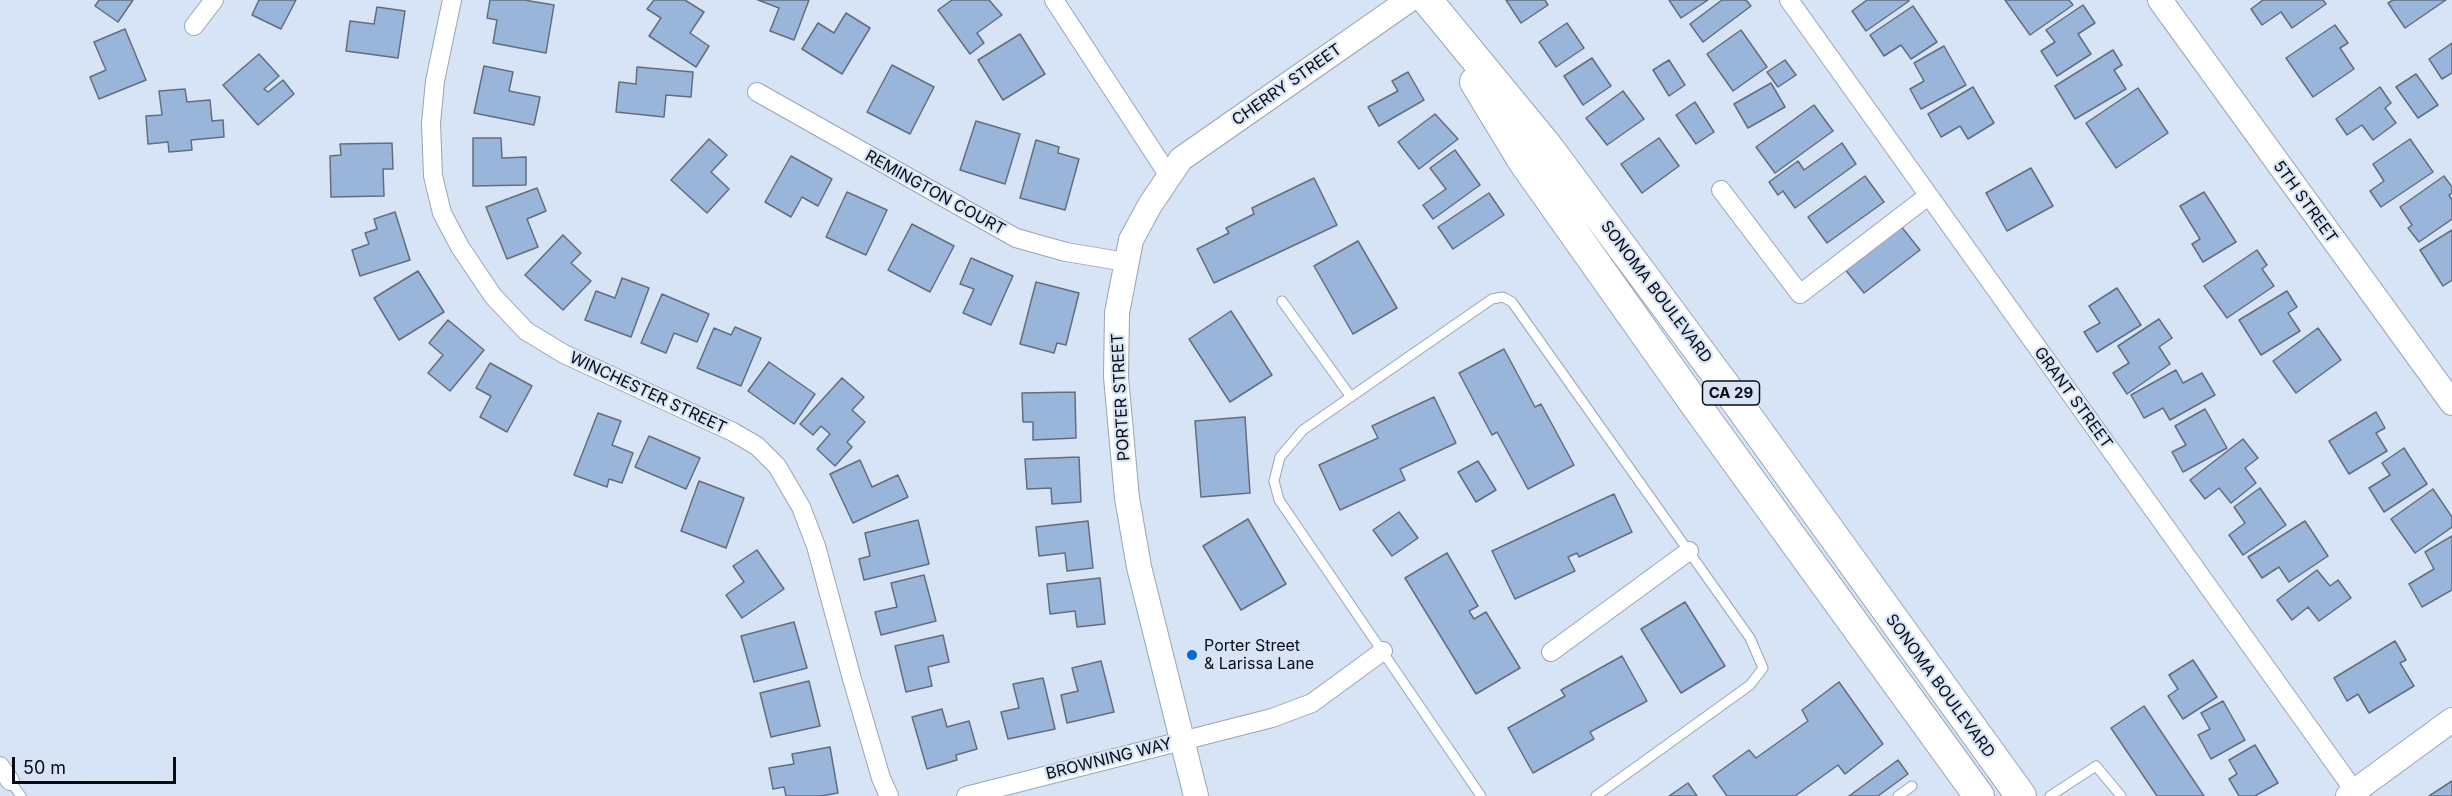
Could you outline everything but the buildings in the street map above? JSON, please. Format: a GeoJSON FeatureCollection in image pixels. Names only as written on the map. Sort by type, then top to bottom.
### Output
{"type":"FeatureCollection","features":[{"type":"Feature","properties":{"kind":"main road","name":"SONOMA BOULEVARD"},"geometry":{"type":"LineString","coordinates":[[1426,0],[1523,161],[1695,404],[1979,796]]}},
{"type":"Feature","properties":{"kind":"main road","name":"SONOMA BOULEVARD"},"geometry":{"type":"LineString","coordinates":[[1426,0],[1554,155],[1724,383],[2021,796]]}},
{"type":"Feature","properties":{"kind":"street"},"geometry":{"type":"LineString","coordinates":[[194,26],[214,0]]}},
{"type":"Feature","properties":{"kind":"street","name":"WINCHESTER STREET"},"geometry":{"type":"LineString","coordinates":[[452,0],[435,81],[431,123],[433,176],[442,213],[460,247],[493,296],[526,331],[564,354],[733,432],[757,446],[777,466],[801,507],[816,546],[852,679],[881,778],[889,796]]}},
{"type":"Feature","properties":{"kind":"street"},"geometry":{"type":"LineString","coordinates":[[1054,0],[1169,176]]}},
{"type":"Feature","properties":{"kind":"street","name":"CHERRY STREET"},"geometry":{"type":"LineString","coordinates":[[1169,176],[1181,159],[1409,0]]}},
{"type":"Feature","properties":{"kind":"street","name":"GRANT STREET"},"geometry":{"type":"LineString","coordinates":[[1789,0],[2353,795]]}},
{"type":"Feature","properties":{"kind":"street","name":"5TH STREET"},"geometry":{"type":"LineString","coordinates":[[2160,0],[2452,403]]}},
{"type":"Feature","properties":{"kind":"street","name":"REMINGTON COURT"},"geometry":{"type":"LineString","coordinates":[[757,92],[920,186],[1016,238],[1066,252],[1126,262]]}},
{"type":"Feature","properties":{"kind":"street","name":"PORTER STREET"},"geometry":{"type":"LineString","coordinates":[[1169,176],[1131,240],[1117,313],[1116,377],[1127,498],[1139,567],[1196,796]]}},
{"type":"Feature","properties":{"kind":"street"},"geometry":{"type":"LineString","coordinates":[[1722,190],[1800,294],[1928,196]]}},
{"type":"Feature","properties":{"kind":"street"},"geometry":{"type":"LineString","coordinates":[[1551,652],[1689,551]]}},
{"type":"Feature","properties":{"kind":"street","name":"BROWNING WAY"},"geometry":{"type":"LineString","coordinates":[[966,796],[1272,718],[1312,703],[1383,651]]}},
{"type":"Feature","properties":{"kind":"street"},"geometry":{"type":"LineString","coordinates":[[2353,795],[2452,720]]}},
{"type":"Feature","properties":{"kind":"lane"},"geometry":{"type":"LineString","coordinates":[[1481,796],[1279,500],[1274,481],[1280,457],[1303,430],[1492,299],[1503,297],[1512,302],[1750,638],[1763,668],[1750,685],[1596,796]]}},
{"type":"Feature","properties":{"kind":"lane"},"geometry":{"type":"LineString","coordinates":[[1282,301],[1351,397]]}},
{"type":"Feature","properties":{"kind":"lane"},"geometry":{"type":"LineString","coordinates":[[2050,796],[2096,766],[2121,796]]}},
{"type":"Feature","properties":{"kind":"lane"},"geometry":{"type":"LineString","coordinates":[[5,773],[21,796]]}},
{"type":"Feature","properties":{"kind":"lane"},"geometry":{"type":"LineString","coordinates":[[1898,796],[1912,786]]}},
{"type":"Feature","properties":{"kind":"place","name":"Porter Street & Larissa Lane"},"geometry":{"type":"Point","coordinates":[1192,655]}}]}
